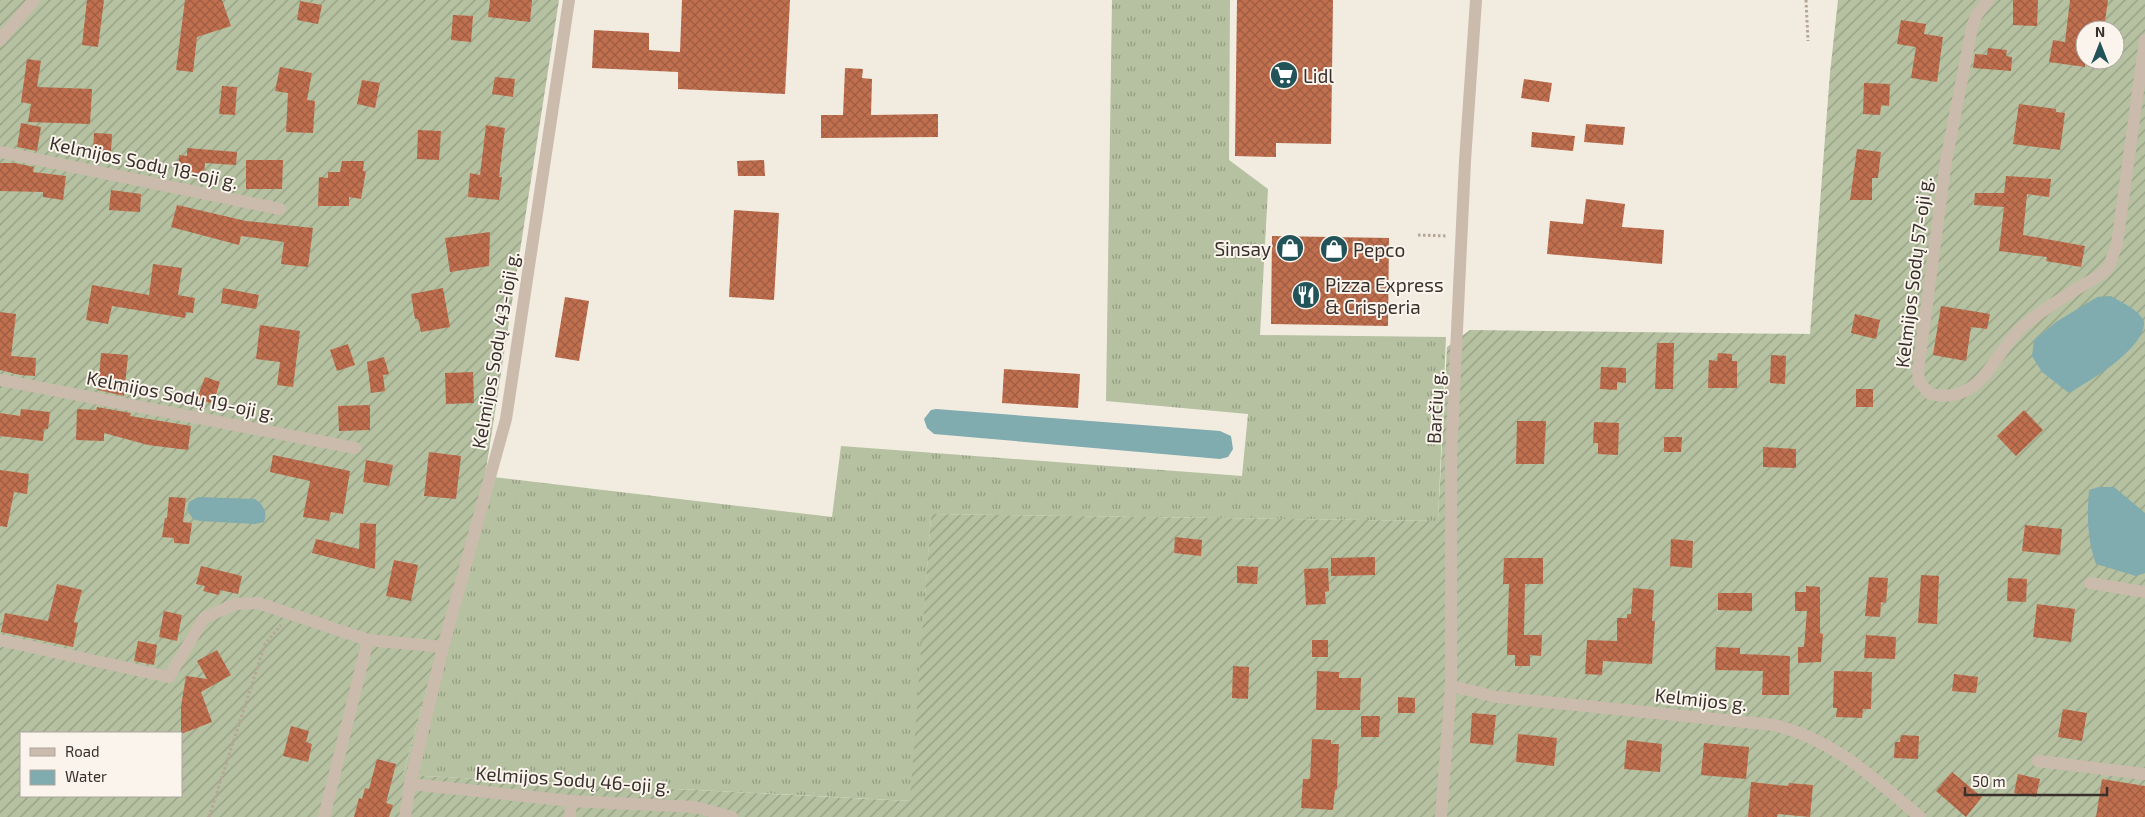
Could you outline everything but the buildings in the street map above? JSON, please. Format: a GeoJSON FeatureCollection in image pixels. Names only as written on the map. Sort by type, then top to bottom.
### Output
{"type":"FeatureCollection","features":[{"type":"Feature","properties":{"kind":"street"},"geometry":{"type":"LineString","coordinates":[[0,40],[34,0]]}},
{"type":"Feature","properties":{"kind":"street","name":"Kelmijos Sodų 43-ioji g."},"geometry":{"type":"LineString","coordinates":[[405,817],[410,784],[443,647],[506,419],[568,0]]}},
{"type":"Feature","properties":{"kind":"street","name":"Barčių g."},"geometry":{"type":"LineString","coordinates":[[1441,817],[1451,686],[1451,457],[1476,0]]}},
{"type":"Feature","properties":{"kind":"street","name":"Kelmijos Sodų 57-oji g."},"geometry":{"type":"LineString","coordinates":[[1988,0],[1976,16],[1972,28],[1946,161],[1921,341],[1918,371],[1920,382],[1923,389],[1935,395],[1952,396],[1965,391],[1981,380],[2020,329],[2103,273],[2109,266],[2117,244],[2145,40]]}},
{"type":"Feature","properties":{"kind":"street","name":"Kelmijos Sodų 18-oji g."},"geometry":{"type":"LineString","coordinates":[[0,152],[280,209]]}},
{"type":"Feature","properties":{"kind":"street","name":"Kelmijos Sodų 19-oji g."},"geometry":{"type":"LineString","coordinates":[[0,380],[355,448]]}},
{"type":"Feature","properties":{"kind":"street"},"geometry":{"type":"LineString","coordinates":[[2090,583],[2145,592]]}},
{"type":"Feature","properties":{"kind":"street"},"geometry":{"type":"LineString","coordinates":[[0,640],[169,677],[204,618],[235,604],[245,602],[258,603],[288,612],[368,640],[443,647]]}},
{"type":"Feature","properties":{"kind":"street"},"geometry":{"type":"LineString","coordinates":[[324,817],[368,640]]}},
{"type":"Feature","properties":{"kind":"street","name":"Kelmijos g."},"geometry":{"type":"LineString","coordinates":[[1451,686],[1497,697],[1774,725],[1794,730],[1828,745],[1865,770],[1920,817]]}},
{"type":"Feature","properties":{"kind":"street"},"geometry":{"type":"LineString","coordinates":[[2038,761],[2145,774]]}},
{"type":"Feature","properties":{"kind":"street","name":"Kelmijos Sodų 46-oji g."},"geometry":{"type":"LineString","coordinates":[[410,784],[571,801],[695,807],[732,817]]}},
{"type":"Feature","properties":{"kind":"street"},"geometry":{"type":"LineString","coordinates":[[570,817],[571,801]]}},
{"type":"Feature","properties":{"kind":"path"},"geometry":{"type":"LineString","coordinates":[[1806,0],[1808,41]]}},
{"type":"Feature","properties":{"kind":"path"},"geometry":{"type":"LineString","coordinates":[[1418,235],[1462,237]]}},
{"type":"Feature","properties":{"kind":"path"},"geometry":{"type":"LineString","coordinates":[[209,817],[265,644],[279,629],[288,612]]}},
{"type":"Feature","properties":{"kind":"green space"},"geometry":{"type":"Polygon","coordinates":[[[0,0],[559,0],[485,476],[403,775],[910,801],[931,514],[1438,521],[1447,347],[1470,330],[1810,334],[1830,73],[1838,0],[2145,0],[2145,817],[0,817],[0,0]]]}},
{"type":"Feature","properties":{"kind":"green space"},"geometry":{"type":"Polygon","coordinates":[[[1112,0],[1230,0],[1229,160],[1268,189],[1260,335],[1446,337],[1438,521],[931,514],[911,801],[403,775],[485,476],[832,517],[841,446],[1242,476],[1248,414],[1106,401],[1112,0]]]}},
{"type":"Feature","properties":{"kind":"water"},"geometry":{"type":"Polygon","coordinates":[[[2111,296],[2139,314],[2144,322],[2142,332],[2135,343],[2114,364],[2069,393],[2042,372],[2032,356],[2034,340],[2056,322],[2097,297],[2111,296]]]}},
{"type":"Feature","properties":{"kind":"water"},"geometry":{"type":"Polygon","coordinates":[[[931,410],[1220,431],[1231,436],[1233,449],[1228,457],[1220,459],[934,434],[927,428],[924,419],[931,410]]]}},
{"type":"Feature","properties":{"kind":"water"},"geometry":{"type":"Polygon","coordinates":[[[2099,487],[2114,487],[2145,513],[2145,573],[2136,576],[2096,564],[2089,536],[2088,509],[2089,490],[2099,487]]]}},
{"type":"Feature","properties":{"kind":"water"},"geometry":{"type":"Polygon","coordinates":[[[198,497],[255,499],[264,509],[264,522],[255,524],[193,519],[187,510],[189,502],[198,497]]]}},
{"type":"Feature","properties":{"kind":"place","name":"Lidl"},"geometry":{"type":"Point","coordinates":[1284,75]}},
{"type":"Feature","properties":{"kind":"place","name":"Sinsay"},"geometry":{"type":"Point","coordinates":[1290,248]}},
{"type":"Feature","properties":{"kind":"place","name":"Pepco"},"geometry":{"type":"Point","coordinates":[1334,249]}},
{"type":"Feature","properties":{"kind":"place","name":"Pizza Express & Crisperia"},"geometry":{"type":"Point","coordinates":[1306,295]}}]}
